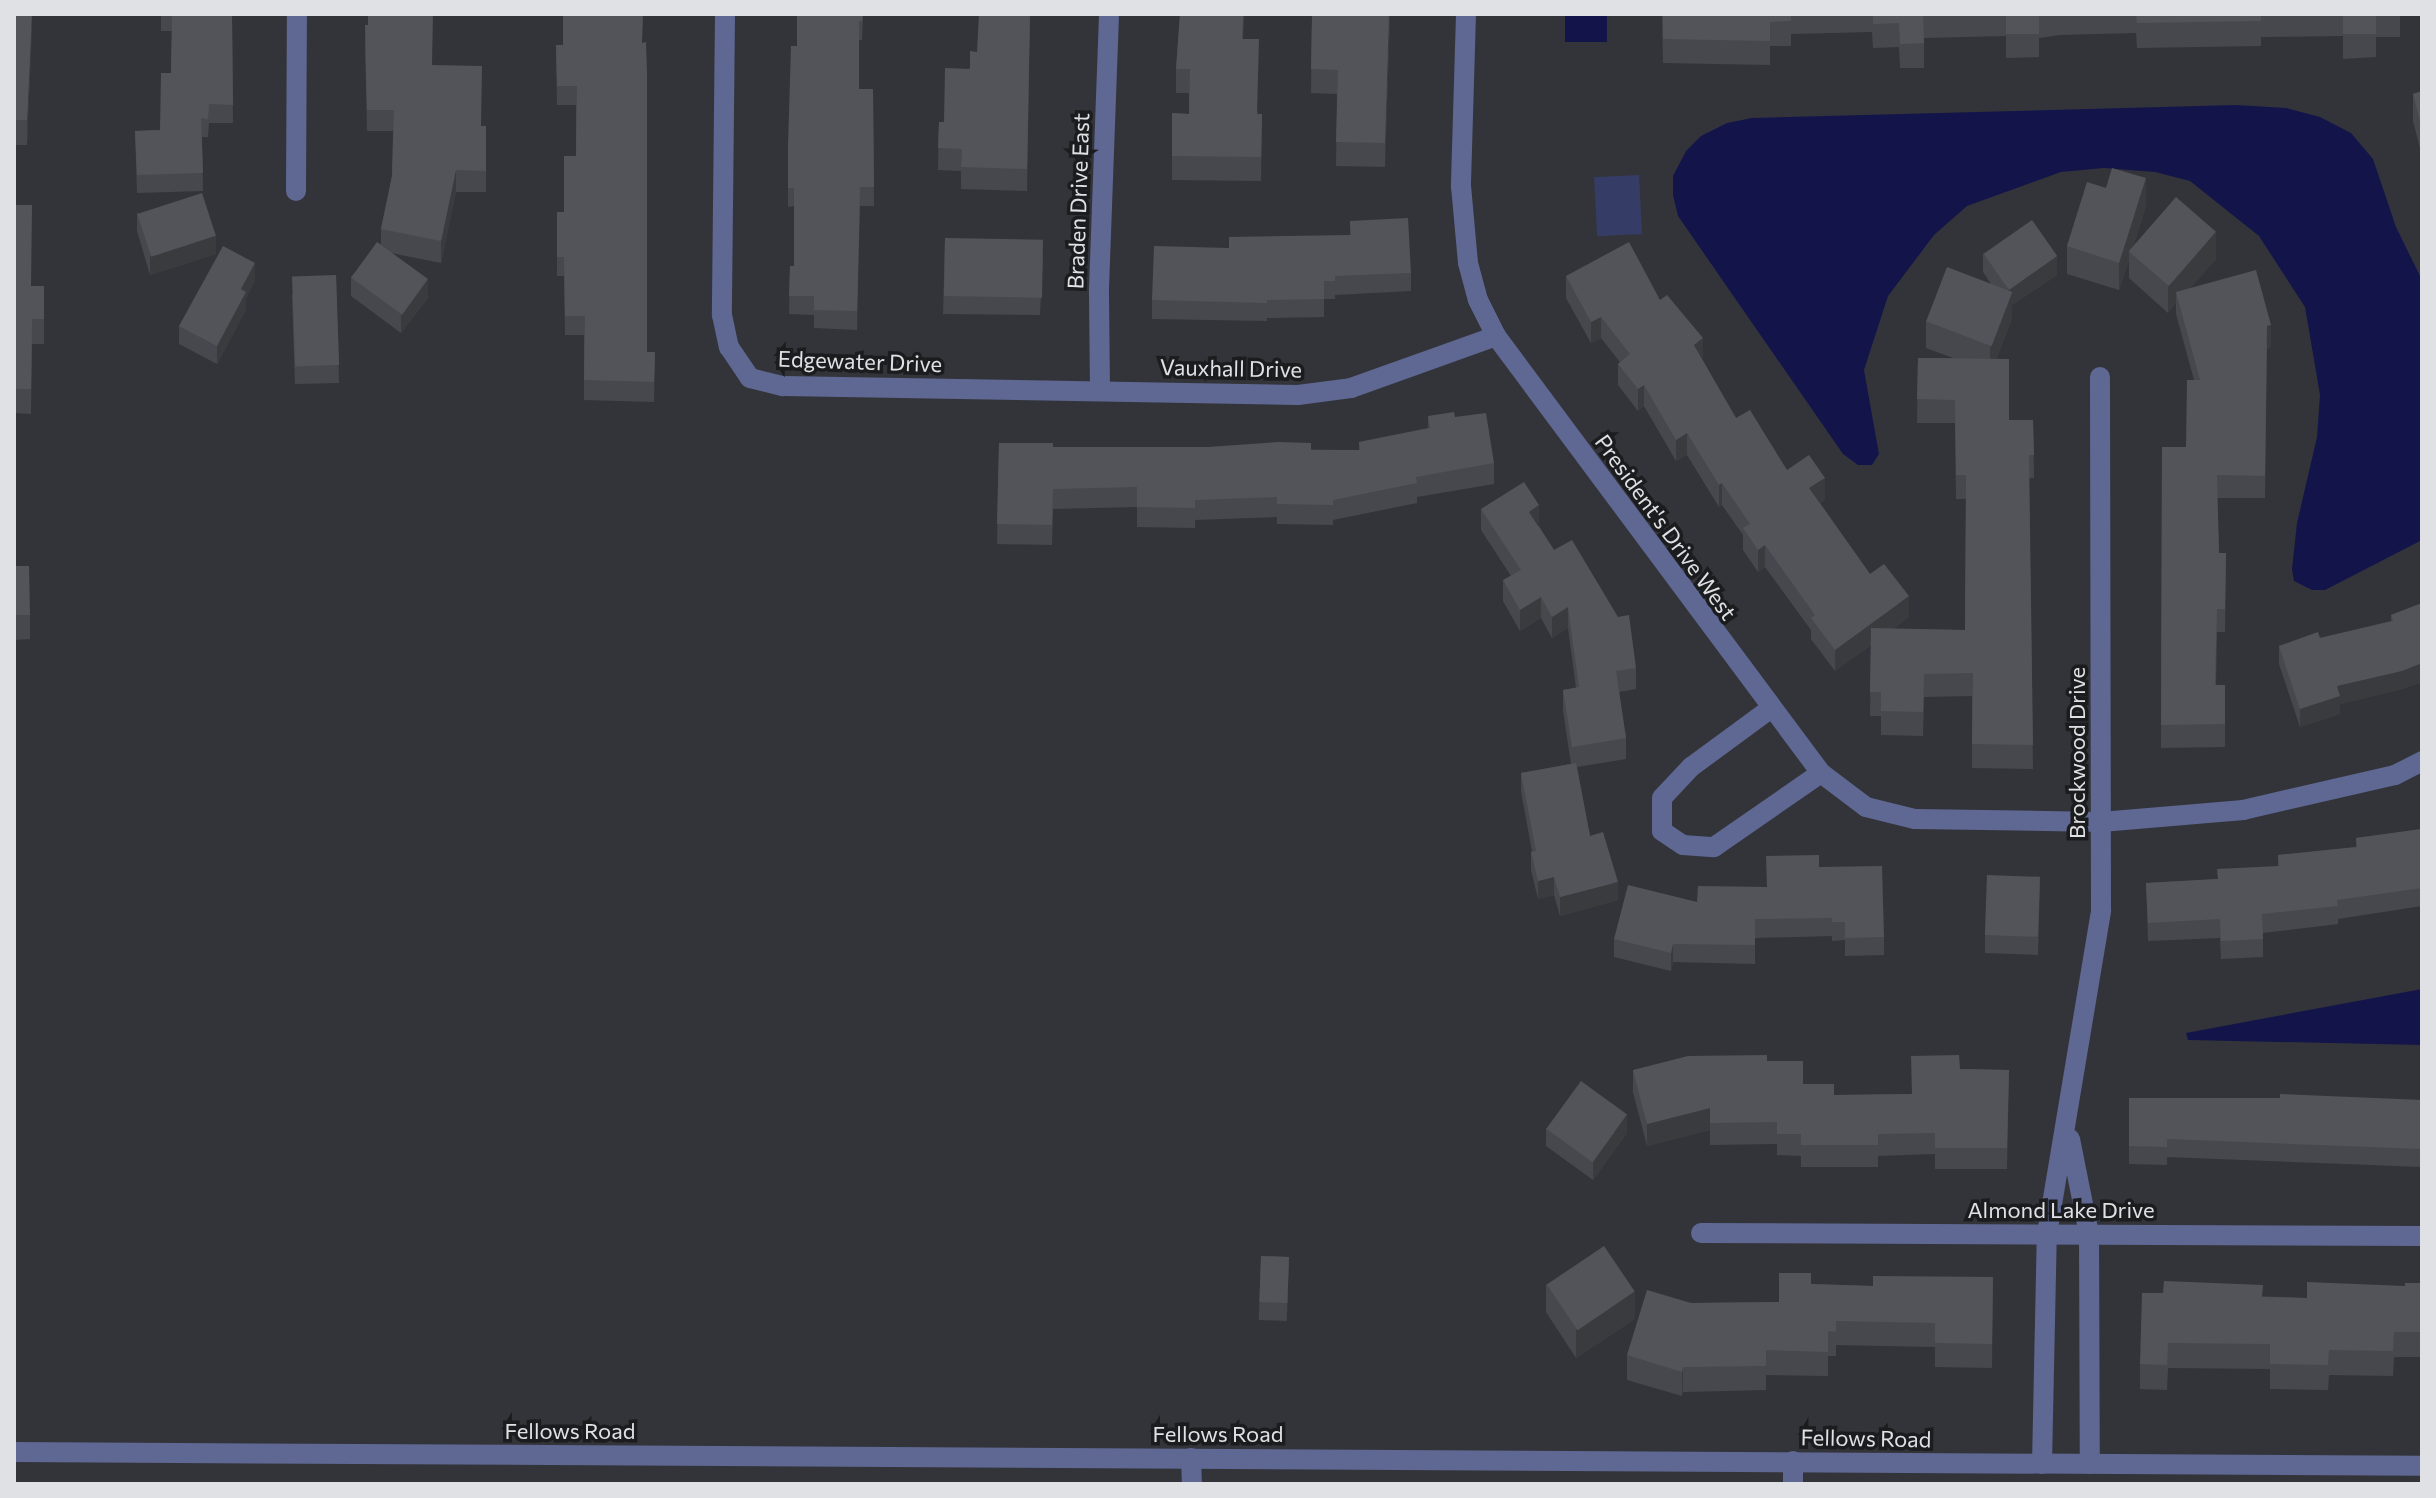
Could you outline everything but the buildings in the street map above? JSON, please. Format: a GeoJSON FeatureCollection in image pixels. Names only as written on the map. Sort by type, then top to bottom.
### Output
{"type":"FeatureCollection","features":[{"type":"Feature","properties":{"kind":"street"},"geometry":{"type":"LineString","coordinates":[[296,191],[297,14]]}},
{"type":"Feature","properties":{"kind":"street","name":"Edgewater Drive"},"geometry":{"type":"LineString","coordinates":[[725,14],[722,315],[729,347],[750,378],[783,386],[1100,390]]}},
{"type":"Feature","properties":{"kind":"street","name":"Braden Drive East"},"geometry":{"type":"LineString","coordinates":[[1100,390],[1099,288],[1109,14]]}},
{"type":"Feature","properties":{"kind":"street","name":"President's Drive West"},"geometry":{"type":"LineString","coordinates":[[1466,14],[1461,186],[1468,263],[1478,300],[1496,336],[1770,709],[1821,773],[1866,807],[1915,819],[2101,822],[2243,810],[2381,779],[2422,761]]}},
{"type":"Feature","properties":{"kind":"street","name":"Vauxhall Drive"},"geometry":{"type":"LineString","coordinates":[[1100,390],[1298,395],[1351,388],[1496,336]]}},
{"type":"Feature","properties":{"kind":"street","name":"Brockwood Drive"},"geometry":{"type":"LineString","coordinates":[[2042,1464],[2047,1234],[2101,910],[2100,377]]}},
{"type":"Feature","properties":{"kind":"street"},"geometry":{"type":"LineString","coordinates":[[1770,709],[1691,767],[1662,798],[1662,831],[1683,845],[1714,847],[1821,773]]}},
{"type":"Feature","properties":{"kind":"street","name":"Brockwood Drive"},"geometry":{"type":"LineString","coordinates":[[2067,1127],[2089,1234],[2090,1464]]}},
{"type":"Feature","properties":{"kind":"street","name":"Almond Lake Drive"},"geometry":{"type":"LineString","coordinates":[[1701,1233],[2422,1236]]}},
{"type":"Feature","properties":{"kind":"street","name":"Fellows Road"},"geometry":{"type":"LineString","coordinates":[[14,1452],[2422,1466]]}},
{"type":"Feature","properties":{"kind":"street"},"geometry":{"type":"LineString","coordinates":[[1191,1458],[1192,1484]]}},
{"type":"Feature","properties":{"kind":"street"},"geometry":{"type":"LineString","coordinates":[[1793,1461],[1793,1484]]}},
{"type":"Feature","properties":{"kind":"shaded area"},"geometry":{"type":"Polygon","coordinates":[[[1565,14],[1607,14],[1607,42],[1565,42],[1565,14]]]}},
{"type":"Feature","properties":{"kind":"shaded area"},"geometry":{"type":"Polygon","coordinates":[[[2236,105],[2286,108],[2320,117],[2351,133],[2373,159],[2396,227],[2422,280],[2422,540],[2325,590],[2312,590],[2294,581],[2292,569],[2297,523],[2317,437],[2320,395],[2305,307],[2259,236],[2190,181],[2155,172],[2104,168],[2061,172],[1967,206],[1934,235],[1888,296],[1864,370],[1879,454],[1872,465],[1858,465],[1843,454],[1678,216],[1673,195],[1673,176],[1686,151],[1701,136],[1727,123],[1752,118],[2236,105]]]}},
{"type":"Feature","properties":{"kind":"shaded area"},"geometry":{"type":"Polygon","coordinates":[[[1639,175],[1642,234],[1597,236],[1594,177],[1639,175]]]}},
{"type":"Feature","properties":{"kind":"shaded area"},"geometry":{"type":"Polygon","coordinates":[[[2422,989],[2422,1045],[2188,1040],[2186,1033],[2422,989]]]}}]}
